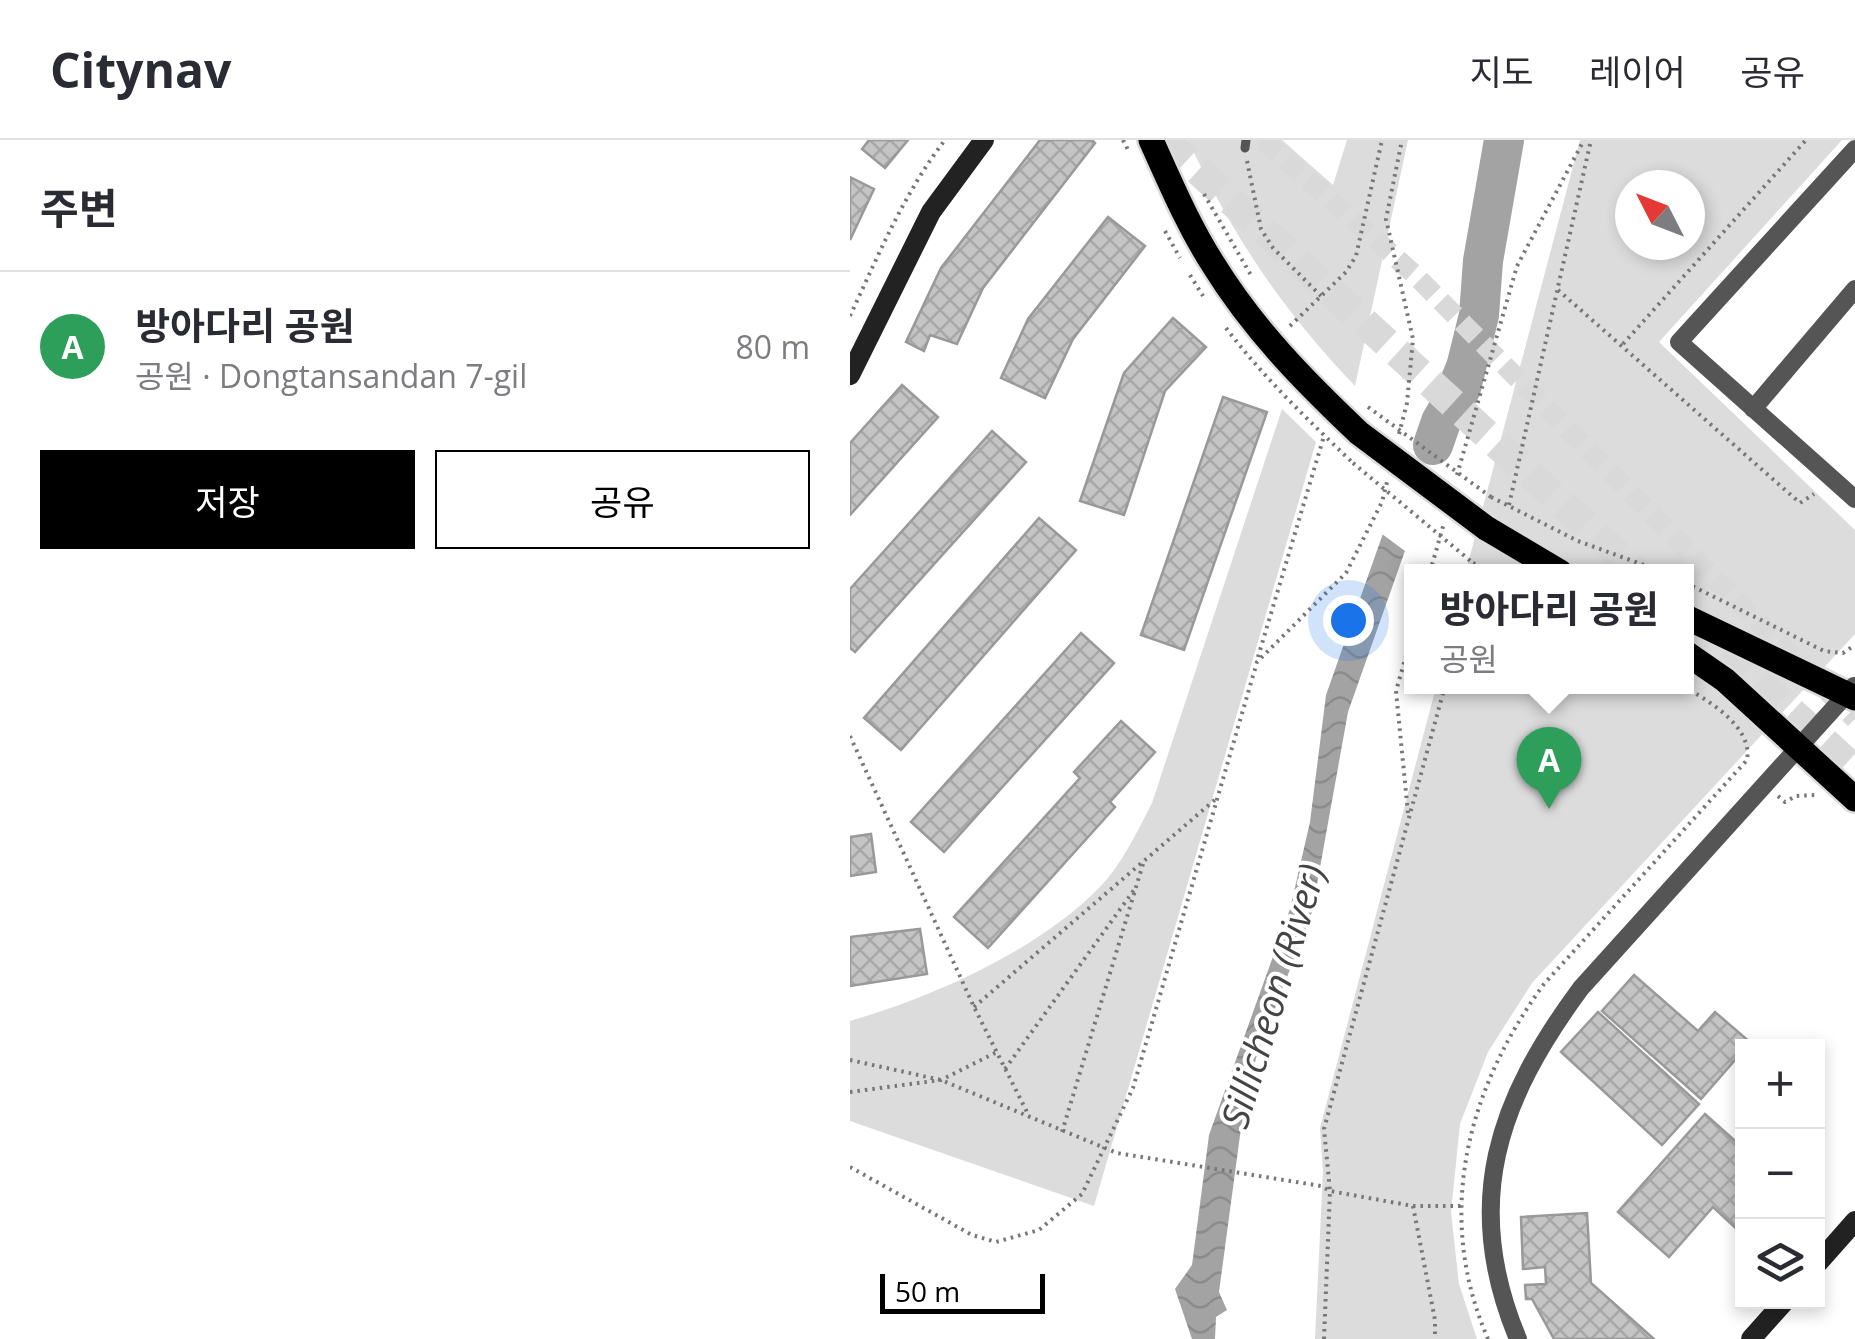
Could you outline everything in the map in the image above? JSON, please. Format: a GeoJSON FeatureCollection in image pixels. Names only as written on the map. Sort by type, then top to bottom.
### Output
{"type":"FeatureCollection","features":[{"type":"Feature","properties":{"kind":"main road"},"geometry":{"type":"LineString","coordinates":[[1150,140],[1196,234],[1244,310],[1302,378],[1359,433],[1486,528],[1547,564]]}},
{"type":"Feature","properties":{"kind":"main road"},"geometry":{"type":"LineString","coordinates":[[1694,621],[1853,692]]}},
{"type":"Feature","properties":{"kind":"main road"},"geometry":{"type":"LineString","coordinates":[[1694,658],[1726,680],[1855,799]]}},
{"type":"Feature","properties":{"kind":"street"},"geometry":{"type":"LineString","coordinates":[[850,375],[931,212],[984,140]]}},
{"type":"Feature","properties":{"kind":"street"},"geometry":{"type":"LineString","coordinates":[[1855,149],[1679,342],[1855,499]]}},
{"type":"Feature","properties":{"kind":"street"},"geometry":{"type":"LineString","coordinates":[[1753,408],[1855,290]]}},
{"type":"Feature","properties":{"kind":"street"},"geometry":{"type":"LineString","coordinates":[[1518,1339],[1503,1304],[1490,1196],[1498,1145],[1512,1100],[1542,1040],[1581,988],[1853,692]]}},
{"type":"Feature","properties":{"kind":"street"},"geometry":{"type":"LineString","coordinates":[[1825,1255],[1855,1221]]}},
{"type":"Feature","properties":{"kind":"street"},"geometry":{"type":"LineString","coordinates":[[1751,1339],[1778,1309]]}},
{"type":"Feature","properties":{"kind":"path"},"geometry":{"type":"LineString","coordinates":[[850,316],[886,238],[946,140]]}},
{"type":"Feature","properties":{"kind":"path"},"geometry":{"type":"LineString","coordinates":[[1289,327],[1346,272],[1356,256],[1382,140]]}},
{"type":"Feature","properties":{"kind":"path"},"geometry":{"type":"LineString","coordinates":[[1399,436],[1414,339],[1386,219],[1402,140]]}},
{"type":"Feature","properties":{"kind":"path"},"geometry":{"type":"LineString","coordinates":[[1509,505],[1588,140]]}},
{"type":"Feature","properties":{"kind":"path"},"geometry":{"type":"LineString","coordinates":[[1457,476],[1518,266],[1588,140]]}},
{"type":"Feature","properties":{"kind":"path"},"geometry":{"type":"LineString","coordinates":[[1622,344],[1806,140]]}},
{"type":"Feature","properties":{"kind":"path"},"geometry":{"type":"LineString","coordinates":[[1246,144],[1261,229],[1273,248],[1321,296]]}},
{"type":"Feature","properties":{"kind":"path"},"geometry":{"type":"LineString","coordinates":[[1201,189],[1223,232],[1261,289]]}},
{"type":"Feature","properties":{"kind":"path"},"geometry":{"type":"LineString","coordinates":[[1557,289],[1800,503],[1814,494]]}},
{"type":"Feature","properties":{"kind":"path"},"geometry":{"type":"LineString","coordinates":[[1280,314],[1296,336]]}},
{"type":"Feature","properties":{"kind":"path"},"geometry":{"type":"LineString","coordinates":[[1368,407],[1492,497],[1578,542],[1640,564]]}},
{"type":"Feature","properties":{"kind":"path"},"geometry":{"type":"LineString","coordinates":[[850,1167],[972,1235],[996,1242],[1039,1230],[1082,1194],[1133,1088],[1324,436]]}},
{"type":"Feature","properties":{"kind":"path"},"geometry":{"type":"LineString","coordinates":[[1353,463],[1474,564]]}},
{"type":"Feature","properties":{"kind":"path"},"geometry":{"type":"LineString","coordinates":[[1257,662],[1346,573],[1382,502],[1390,468]]}},
{"type":"Feature","properties":{"kind":"path"},"geometry":{"type":"LineString","coordinates":[[1432,564],[1446,514]]}},
{"type":"Feature","properties":{"kind":"path"},"geometry":{"type":"LineString","coordinates":[[1694,587],[1824,651],[1843,653],[1854,648]]}},
{"type":"Feature","properties":{"kind":"path"},"geometry":{"type":"LineString","coordinates":[[1804,672],[1824,651]]}},
{"type":"Feature","properties":{"kind":"path"},"geometry":{"type":"LineString","coordinates":[[1404,663],[1396,691],[1408,817]]}},
{"type":"Feature","properties":{"kind":"path"},"geometry":{"type":"LineString","coordinates":[[1324,1339],[1330,1191],[1324,1130],[1442,694]]}},
{"type":"Feature","properties":{"kind":"path"},"geometry":{"type":"LineString","coordinates":[[1694,694],[1732,721],[1746,739],[1749,750],[1743,768]]}},
{"type":"Feature","properties":{"kind":"path"},"geometry":{"type":"LineString","coordinates":[[850,736],[1030,1120]]}},
{"type":"Feature","properties":{"kind":"path"},"geometry":{"type":"LineString","coordinates":[[1786,802],[1808,794],[1818,796]]}},
{"type":"Feature","properties":{"kind":"path"},"geometry":{"type":"LineString","coordinates":[[974,1007],[1220,796]]}},
{"type":"Feature","properties":{"kind":"path"},"geometry":{"type":"LineString","coordinates":[[1062,1132],[1144,861]]}},
{"type":"Feature","properties":{"kind":"path"},"geometry":{"type":"LineString","coordinates":[[1005,1069],[1136,886]]}},
{"type":"Feature","properties":{"kind":"path"},"geometry":{"type":"LineString","coordinates":[[850,1092],[941,1080],[997,1052]]}},
{"type":"Feature","properties":{"kind":"path"},"geometry":{"type":"LineString","coordinates":[[850,1060],[941,1080],[1117,1153],[1321,1186],[1413,1206],[1463,1206]]}},
{"type":"Feature","properties":{"kind":"path"},"geometry":{"type":"LineString","coordinates":[[1413,1206],[1436,1320],[1435,1339]]}},
{"type":"Feature","properties":{"kind":"shaded area"},"geometry":{"type":"Polygon","coordinates":[[[1188,140],[1282,140],[1333,185],[1347,140],[1408,140],[1355,386],[1304,328],[1261,270],[1223,209],[1188,140]]]}},
{"type":"Feature","properties":{"kind":"shaded area"},"geometry":{"type":"Polygon","coordinates":[[[1580,140],[1842,140],[1659,342],[1855,530],[1855,634],[1532,983],[1488,1052],[1460,1124],[1451,1212],[1459,1284],[1477,1339],[1315,1339],[1323,1171],[1320,1128],[1434,694],[1694,694],[1694,564],[1468,564],[1580,140]]]}},
{"type":"Feature","properties":{"kind":"shaded area"},"geometry":{"type":"Polygon","coordinates":[[[1282,409],[1316,442],[1094,1206],[850,1121],[850,1021],[950,985],[1016,951],[1074,911],[1115,869],[1152,803],[1282,409]]]}},
{"type":"Feature","properties":{"kind":"water"},"geometry":{"type":"Polygon","coordinates":[[[1491,140],[1510,140],[1447,432],[1348,712],[1312,912],[1256,1058],[1241,1128],[1219,1292],[1227,1310],[1216,1317],[1215,1339],[1192,1339],[1175,1289],[1192,1265],[1209,1135],[1290,909],[1310,822],[1326,695],[1428,406],[1458,335],[1491,140]]]}},
{"type":"Feature","properties":{"kind":"pier"},"geometry":{"type":"Polygon","coordinates":[[[1420,412],[1451,436],[1409,554],[1378,531],[1420,412]]]}},
{"type":"Feature","properties":{"kind":"building"},"geometry":{"type":"Polygon","coordinates":[[[869,140],[908,140],[885,168],[862,149],[869,140]]]}},
{"type":"Feature","properties":{"kind":"building"},"geometry":{"type":"Polygon","coordinates":[[[1040,140],[1095,143],[983,288],[957,344],[930,335],[924,351],[906,342],[941,268],[1040,140]]]}},
{"type":"Feature","properties":{"kind":"building"},"geometry":{"type":"Polygon","coordinates":[[[850,177],[874,189],[850,240],[850,177]]]}},
{"type":"Feature","properties":{"kind":"building"},"geometry":{"type":"Polygon","coordinates":[[[1108,217],[1145,246],[1073,339],[1045,398],[1001,378],[1028,319],[1108,217]]]}},
{"type":"Feature","properties":{"kind":"building"},"geometry":{"type":"Polygon","coordinates":[[[1173,318],[1206,347],[1165,391],[1124,515],[1080,501],[1124,373],[1173,318]]]}},
{"type":"Feature","properties":{"kind":"building"},"geometry":{"type":"Polygon","coordinates":[[[902,385],[938,417],[850,515],[850,443],[902,385]]]}},
{"type":"Feature","properties":{"kind":"building"},"geometry":{"type":"Polygon","coordinates":[[[1223,397],[1267,412],[1184,650],[1141,635],[1223,397]]]}},
{"type":"Feature","properties":{"kind":"building"},"geometry":{"type":"Polygon","coordinates":[[[992,431],[1026,462],[855,652],[850,648],[850,589],[992,431]]]}},
{"type":"Feature","properties":{"kind":"building"},"geometry":{"type":"Polygon","coordinates":[[[1039,518],[1076,550],[901,750],[864,718],[1039,518]]]}},
{"type":"Feature","properties":{"kind":"building"},"geometry":{"type":"Polygon","coordinates":[[[1081,633],[1114,663],[944,852],[911,822],[1081,633]]]}},
{"type":"Feature","properties":{"kind":"building"},"geometry":{"type":"Polygon","coordinates":[[[1121,721],[1155,752],[1110,802],[1115,807],[988,948],[954,917],[1080,778],[1074,772],[1121,721]]]}},
{"type":"Feature","properties":{"kind":"building"},"geometry":{"type":"Polygon","coordinates":[[[871,834],[876,872],[850,876],[850,837],[871,834]]]}},
{"type":"Feature","properties":{"kind":"building"},"geometry":{"type":"Polygon","coordinates":[[[920,929],[927,974],[850,986],[850,937],[920,929]]]}},
{"type":"Feature","properties":{"kind":"building"},"geometry":{"type":"Polygon","coordinates":[[[1634,975],[1698,1031],[1715,1012],[1746,1039],[1735,1039],[1735,1060],[1701,1099],[1602,1011],[1634,975]]]}},
{"type":"Feature","properties":{"kind":"building"},"geometry":{"type":"Polygon","coordinates":[[[1598,1012],[1699,1104],[1662,1145],[1561,1052],[1598,1012]]]}},
{"type":"Feature","properties":{"kind":"building"},"geometry":{"type":"Polygon","coordinates":[[[1705,1114],[1735,1141],[1735,1227],[1713,1207],[1669,1257],[1618,1212],[1705,1114]]]}},
{"type":"Feature","properties":{"kind":"building"},"geometry":{"type":"Polygon","coordinates":[[[1587,1213],[1591,1283],[1654,1339],[1554,1339],[1532,1299],[1526,1299],[1525,1285],[1546,1284],[1545,1267],[1523,1269],[1521,1217],[1587,1213]]]}},
{"type":"Feature","properties":{"kind":"waterway","name":"Sillicheon (River)"},"geometry":{"type":"LineString","coordinates":[[1433,445],[1461,388],[1479,315],[1483,261],[1504,140]]}},
{"type":"Feature","properties":{"kind":"tunnel"},"geometry":{"type":"LineString","coordinates":[[1165,140],[1628,564]]}},
{"type":"Feature","properties":{"kind":"tunnel"},"geometry":{"type":"LineString","coordinates":[[1263,140],[1413,273],[1808,672]]}},
{"type":"Feature","properties":{"kind":"tunnel"},"geometry":{"type":"LineString","coordinates":[[1694,623],[1855,770]]}},
{"type":"Feature","properties":{"kind":"tunnel"},"geometry":{"type":"LineString","coordinates":[[1828,692],[1855,719]]}},
{"type":"Feature","properties":{"kind":"place","name":"방아다리 공원"},"geometry":{"type":"Point","coordinates":[1549,809]}}]}
